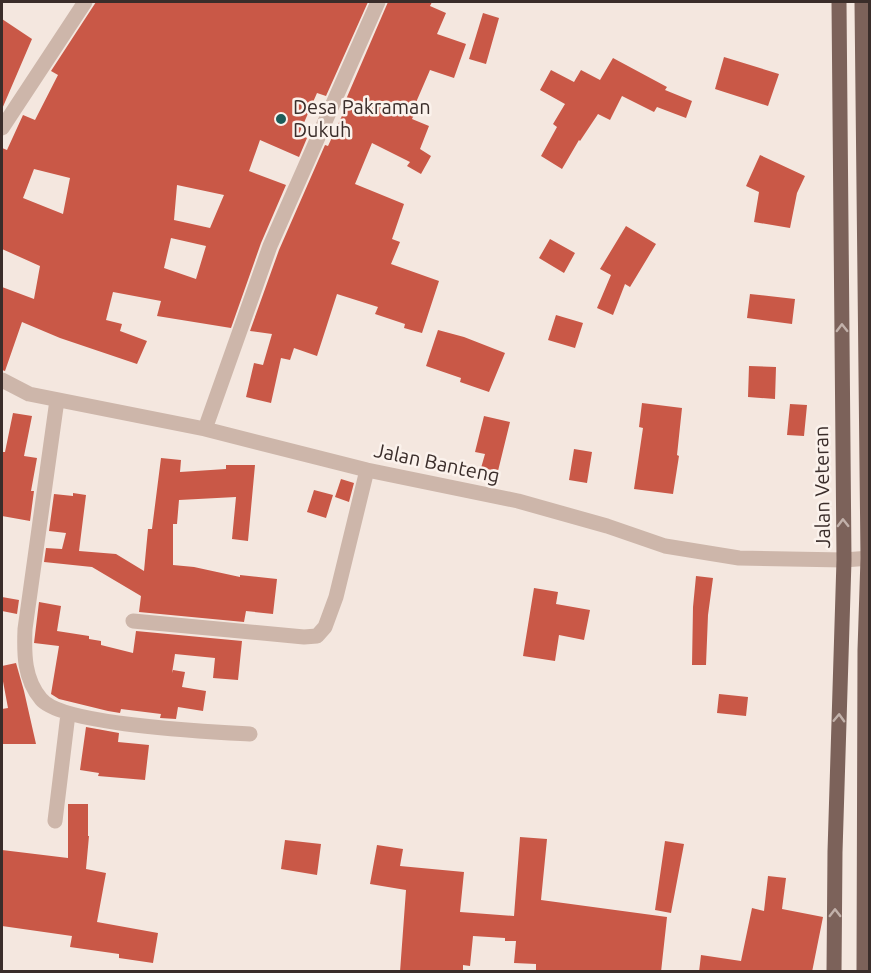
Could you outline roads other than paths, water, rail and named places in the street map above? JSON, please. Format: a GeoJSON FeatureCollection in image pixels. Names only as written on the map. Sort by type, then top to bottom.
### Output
{"type":"FeatureCollection","features":[{"type":"Feature","properties":{"kind":"main road","name":"Jalan Veteran"},"geometry":{"type":"LineString","coordinates":[[834,972],[835,852],[844,560],[838,2]]}},
{"type":"Feature","properties":{"kind":"main road"},"geometry":{"type":"LineString","coordinates":[[861,2],[869,558],[865,650],[867,782],[864,972]]}},
{"type":"Feature","properties":{"kind":"street"},"geometry":{"type":"LineString","coordinates":[[2,128],[85,2]]}},
{"type":"Feature","properties":{"kind":"street"},"geometry":{"type":"LineString","coordinates":[[206,429],[270,246],[378,2]]}},
{"type":"Feature","properties":{"kind":"street","name":"Jalan Banteng"},"geometry":{"type":"LineString","coordinates":[[2,380],[29,394],[206,429],[368,470],[518,501],[607,526],[665,546],[739,558],[844,560],[869,558]]}},
{"type":"Feature","properties":{"kind":"street"},"geometry":{"type":"LineString","coordinates":[[57,400],[26,618],[24,660],[32,685],[41,700],[51,708],[68,714],[152,727],[250,734]]}},
{"type":"Feature","properties":{"kind":"street"},"geometry":{"type":"LineString","coordinates":[[133,621],[304,637],[316,636],[325,627],[336,597],[368,470]]}},
{"type":"Feature","properties":{"kind":"street"},"geometry":{"type":"LineString","coordinates":[[55,821],[68,714]]}},
{"type":"Feature","properties":{"kind":"place","name":"Desa Pakraman Dukuh"},"geometry":{"type":"Point","coordinates":[281,119]}}]}
